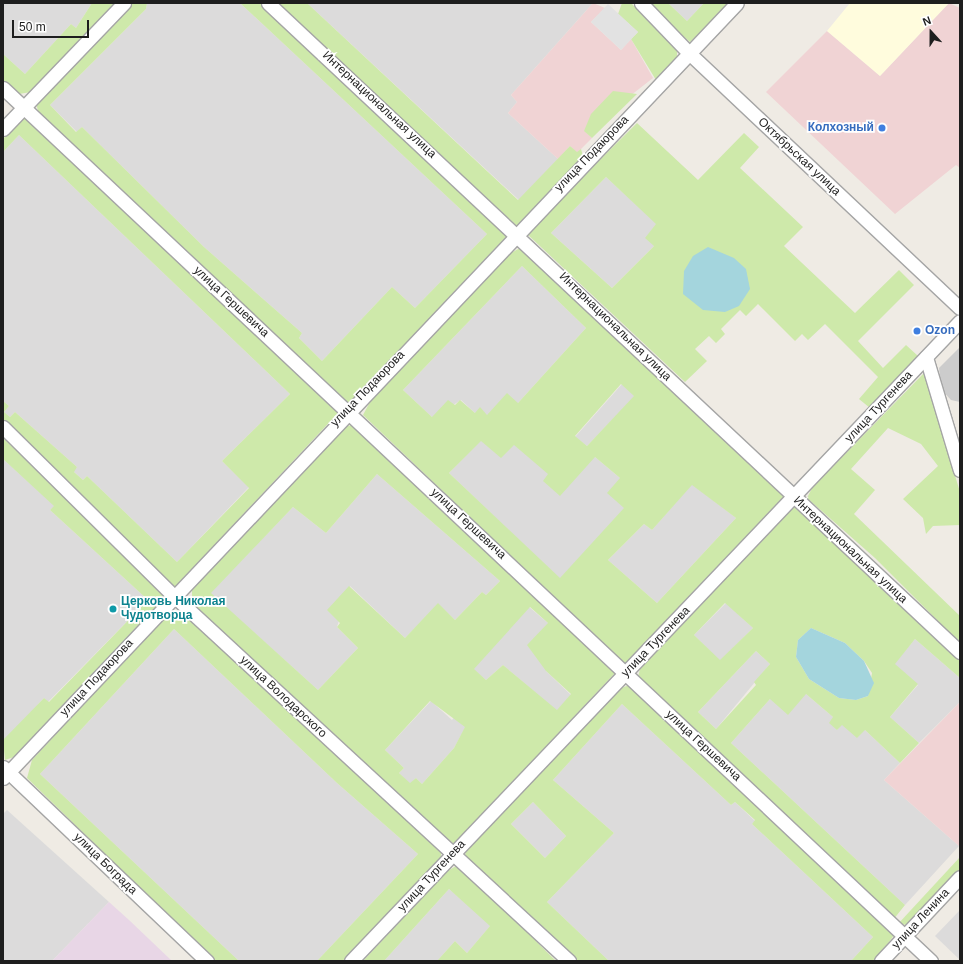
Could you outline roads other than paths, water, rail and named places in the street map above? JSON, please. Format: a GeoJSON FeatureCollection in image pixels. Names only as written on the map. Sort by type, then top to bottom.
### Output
{"type":"FeatureCollection","features":[{"type":"Feature","properties":{"kind":"street"},"geometry":{"type":"LineString","coordinates":[[3,129],[124,3]]}},
{"type":"Feature","properties":{"kind":"street","name":"Интернациональная улица"},"geometry":{"type":"LineString","coordinates":[[268,3],[517,234],[795,498],[960,652]]}},
{"type":"Feature","properties":{"kind":"street","name":"Октябрьская улица"},"geometry":{"type":"LineString","coordinates":[[641,3],[689,53],[960,308]]}},
{"type":"Feature","properties":{"kind":"street","name":"улица Подаюрова"},"geometry":{"type":"LineString","coordinates":[[5,772],[737,3]]}},
{"type":"Feature","properties":{"kind":"street","name":"улица Гершевича"},"geometry":{"type":"LineString","coordinates":[[3,88],[931,961]]}},
{"type":"Feature","properties":{"kind":"street","name":"улица Тургенева"},"geometry":{"type":"LineString","coordinates":[[351,961],[795,498],[960,321]]}},
{"type":"Feature","properties":{"kind":"street"},"geometry":{"type":"LineString","coordinates":[[926,357],[960,470]]}},
{"type":"Feature","properties":{"kind":"street","name":"улица Володарского"},"geometry":{"type":"LineString","coordinates":[[3,427],[174,596],[569,961]]}},
{"type":"Feature","properties":{"kind":"street","name":"улица Бограда"},"geometry":{"type":"LineString","coordinates":[[5,772],[206,961]]}},
{"type":"Feature","properties":{"kind":"street","name":"улица Ленина"},"geometry":{"type":"LineString","coordinates":[[881,961],[960,877]]}},
{"type":"Feature","properties":{"kind":"water"},"geometry":{"type":"Polygon","coordinates":[[[708,247],[734,258],[746,269],[750,289],[739,306],[725,312],[703,310],[683,294],[684,271],[693,256],[708,247]]]}},
{"type":"Feature","properties":{"kind":"water"},"geometry":{"type":"Polygon","coordinates":[[[811,628],[845,643],[864,661],[874,683],[868,696],[856,700],[839,698],[809,679],[796,657],[798,640],[811,628]]]}},
{"type":"Feature","properties":{"kind":"place","name":"Колхозный"},"geometry":{"type":"Point","coordinates":[882,128]}},
{"type":"Feature","properties":{"kind":"place","name":"Ozon"},"geometry":{"type":"Point","coordinates":[917,331]}},
{"type":"Feature","properties":{"kind":"place","name":"Церковь Николая Чудотворца"},"geometry":{"type":"Point","coordinates":[113,609]}}]}
